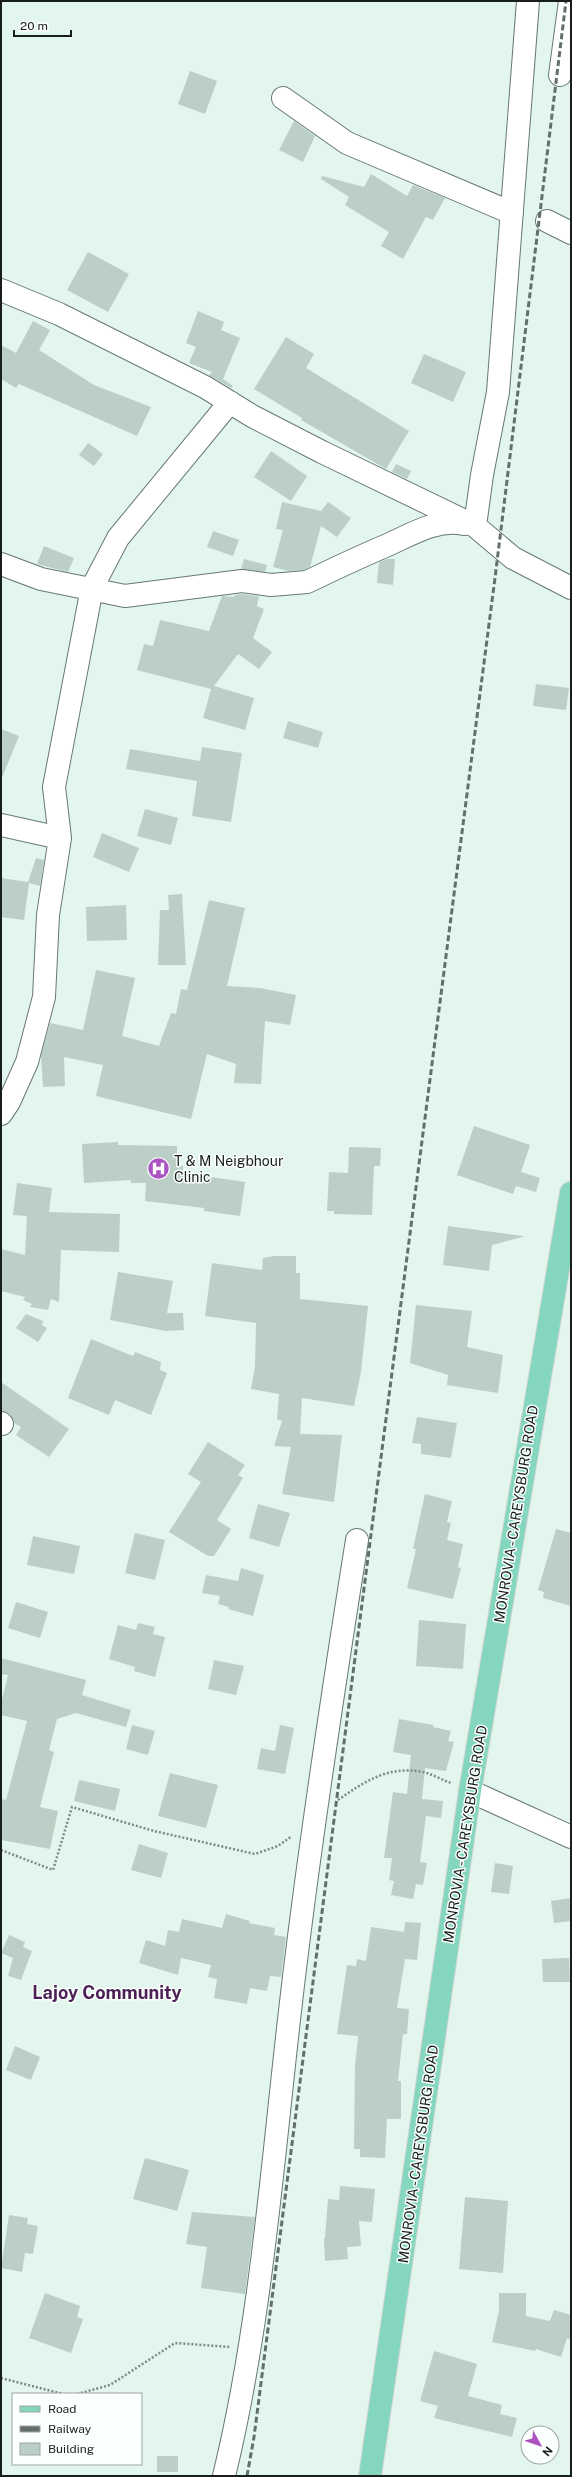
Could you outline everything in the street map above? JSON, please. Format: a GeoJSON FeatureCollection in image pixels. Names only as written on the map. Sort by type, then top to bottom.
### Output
{"type":"FeatureCollection","features":[{"type":"Feature","properties":{"kind":"main road","name":"MONROVIA - CAREYSBURG ROAD"},"geometry":{"type":"LineString","coordinates":[[370,2476],[470,1791],[571,1193]]}},
{"type":"Feature","properties":{"kind":"street"},"geometry":{"type":"LineString","coordinates":[[475,526],[482,475],[498,392],[528,1]]}},
{"type":"Feature","properties":{"kind":"street"},"geometry":{"type":"LineString","coordinates":[[560,75],[570,1]]}},
{"type":"Feature","properties":{"kind":"street"},"geometry":{"type":"LineString","coordinates":[[283,98],[347,143],[512,213]]}},
{"type":"Feature","properties":{"kind":"street"},"geometry":{"type":"LineString","coordinates":[[547,221],[571,233]]}},
{"type":"Feature","properties":{"kind":"street"},"geometry":{"type":"LineString","coordinates":[[1,290],[59,314],[230,402],[322,452],[475,526],[513,558],[571,588]]}},
{"type":"Feature","properties":{"kind":"street"},"geometry":{"type":"LineString","coordinates":[[1,1114],[10,1102],[27,1062],[38,1027],[44,997],[48,915],[60,838],[54,787],[92,588],[118,538],[230,402]]}},
{"type":"Feature","properties":{"kind":"street"},"geometry":{"type":"LineString","coordinates":[[1,564],[41,579],[92,588],[125,596],[242,581],[291,585],[307,582],[352,559],[436,524],[455,522],[475,526]]}},
{"type":"Feature","properties":{"kind":"street"},"geometry":{"type":"LineString","coordinates":[[1,825],[60,838]]}},
{"type":"Feature","properties":{"kind":"street"},"geometry":{"type":"LineString","coordinates":[[224,2476],[235,2430],[265,2243],[313,1820],[357,1540]]}},
{"type":"Feature","properties":{"kind":"street"},"geometry":{"type":"LineString","coordinates":[[470,1791],[571,1837]]}},
{"type":"Feature","properties":{"kind":"path"},"geometry":{"type":"LineString","coordinates":[[1,1850],[53,1870],[72,1807],[154,1831],[255,1854],[278,1846],[370,1778],[393,1771],[423,1772],[470,1791]]}},
{"type":"Feature","properties":{"kind":"path"},"geometry":{"type":"LineString","coordinates":[[81,2393],[110,2385],[175,2343],[248,2348]]}},
{"type":"Feature","properties":{"kind":"path"},"geometry":{"type":"LineString","coordinates":[[1,2378],[59,2393]]}},
{"type":"Feature","properties":{"kind":"building"},"geometry":{"type":"Polygon","coordinates":[[[190,71],[217,81],[205,114],[178,104],[190,71]]]}},
{"type":"Feature","properties":{"kind":"building"},"geometry":{"type":"Polygon","coordinates":[[[294,121],[315,136],[303,162],[279,150],[294,121]]]}},
{"type":"Feature","properties":{"kind":"building"},"geometry":{"type":"Polygon","coordinates":[[[371,174],[407,196],[413,185],[445,198],[433,220],[426,217],[403,259],[381,246],[389,232],[345,205],[349,197],[321,179],[322,176],[364,187],[371,174]]]}},
{"type":"Feature","properties":{"kind":"building"},"geometry":{"type":"Polygon","coordinates":[[[88,252],[129,274],[108,312],[67,290],[88,252]]]}},
{"type":"Feature","properties":{"kind":"building"},"geometry":{"type":"Polygon","coordinates":[[[198,311],[224,322],[221,330],[240,338],[223,379],[233,386],[231,388],[209,375],[212,372],[189,363],[196,347],[186,343],[198,311]]]}},
{"type":"Feature","properties":{"kind":"building"},"geometry":{"type":"Polygon","coordinates":[[[33,321],[50,330],[39,350],[94,385],[151,407],[137,436],[19,384],[16,388],[1,379],[1,345],[16,353],[33,321]]]}},
{"type":"Feature","properties":{"kind":"building"},"geometry":{"type":"Polygon","coordinates":[[[286,337],[314,354],[306,368],[409,431],[386,469],[301,420],[302,418],[254,389],[286,337]]]}},
{"type":"Feature","properties":{"kind":"building"},"geometry":{"type":"Polygon","coordinates":[[[424,354],[466,372],[453,402],[411,383],[424,354]]]}},
{"type":"Feature","properties":{"kind":"building"},"geometry":{"type":"Polygon","coordinates":[[[88,443],[103,454],[94,466],[79,455],[88,443]]]}},
{"type":"Feature","properties":{"kind":"building"},"geometry":{"type":"Polygon","coordinates":[[[271,451],[307,476],[291,501],[254,477],[271,451]]]}},
{"type":"Feature","properties":{"kind":"building"},"geometry":{"type":"Polygon","coordinates":[[[396,464],[411,471],[407,479],[392,472],[396,464]]]}},
{"type":"Feature","properties":{"kind":"building"},"geometry":{"type":"Polygon","coordinates":[[[282,502],[321,511],[328,502],[351,518],[337,537],[321,526],[310,567],[304,570],[288,571],[273,567],[283,530],[276,529],[282,502]]]}},
{"type":"Feature","properties":{"kind":"building"},"geometry":{"type":"Polygon","coordinates":[[[213,531],[239,540],[233,556],[207,547],[213,531]]]}},
{"type":"Feature","properties":{"kind":"building"},"geometry":{"type":"Polygon","coordinates":[[[44,546],[74,558],[68,572],[37,564],[44,546]]]}},
{"type":"Feature","properties":{"kind":"building"},"geometry":{"type":"Polygon","coordinates":[[[244,559],[267,565],[265,572],[241,569],[244,559]]]}},
{"type":"Feature","properties":{"kind":"building"},"geometry":{"type":"Polygon","coordinates":[[[388,559],[395,559],[393,585],[377,583],[379,562],[388,559]]]}},
{"type":"Feature","properties":{"kind":"building"},"geometry":{"type":"Polygon","coordinates":[[[242,594],[259,596],[257,606],[264,609],[253,638],[272,652],[259,669],[238,654],[214,686],[254,698],[245,730],[203,718],[211,689],[137,670],[144,644],[153,646],[160,620],[209,631],[222,596],[234,597],[235,595],[242,594]]]}},
{"type":"Feature","properties":{"kind":"building"},"geometry":{"type":"Polygon","coordinates":[[[536,684],[569,688],[566,710],[533,706],[536,684]]]}},
{"type":"Feature","properties":{"kind":"building"},"geometry":{"type":"Polygon","coordinates":[[[288,721],[323,732],[318,748],[283,738],[288,721]]]}},
{"type":"Feature","properties":{"kind":"building"},"geometry":{"type":"Polygon","coordinates":[[[1,729],[19,736],[2,778],[1,778],[1,729]]]}},
{"type":"Feature","properties":{"kind":"building"},"geometry":{"type":"Polygon","coordinates":[[[202,747],[242,753],[231,822],[192,816],[197,781],[126,769],[130,749],[200,761],[202,747]]]}},
{"type":"Feature","properties":{"kind":"building"},"geometry":{"type":"Polygon","coordinates":[[[145,809],[178,818],[171,845],[137,836],[145,809]]]}},
{"type":"Feature","properties":{"kind":"building"},"geometry":{"type":"Polygon","coordinates":[[[102,833],[139,848],[129,872],[93,857],[102,833]]]}},
{"type":"Feature","properties":{"kind":"building"},"geometry":{"type":"Polygon","coordinates":[[[36,858],[44,860],[40,886],[29,883],[24,920],[1,917],[1,878],[28,882],[36,858]]]}},
{"type":"Feature","properties":{"kind":"building"},"geometry":{"type":"Polygon","coordinates":[[[182,894],[186,965],[158,965],[160,910],[169,910],[168,895],[182,894]]]}},
{"type":"Feature","properties":{"kind":"building"},"geometry":{"type":"Polygon","coordinates":[[[209,900],[245,908],[227,986],[260,988],[296,995],[290,1025],[265,1021],[261,1084],[234,1083],[236,1064],[207,1054],[191,1119],[96,1096],[103,1065],[64,1057],[65,1086],[43,1087],[41,1056],[50,1023],[83,1030],[96,970],[135,978],[122,1036],[159,1046],[171,1013],[176,1014],[181,989],[187,990],[209,900]]]}},
{"type":"Feature","properties":{"kind":"building"},"geometry":{"type":"Polygon","coordinates":[[[126,905],[127,940],[87,941],[86,907],[126,905]]]}},
{"type":"Feature","properties":{"kind":"building"},"geometry":{"type":"Polygon","coordinates":[[[474,1126],[530,1145],[521,1172],[540,1178],[536,1192],[516,1186],[513,1194],[457,1175],[474,1126]]]}},
{"type":"Feature","properties":{"kind":"building"},"geometry":{"type":"Polygon","coordinates":[[[118,1142],[118,1145],[177,1146],[177,1166],[183,1166],[183,1173],[245,1182],[240,1216],[204,1211],[204,1208],[145,1201],[146,1183],[131,1183],[131,1180],[84,1183],[82,1144],[118,1142]]]}},
{"type":"Feature","properties":{"kind":"building"},"geometry":{"type":"Polygon","coordinates":[[[349,1147],[381,1148],[380,1166],[374,1166],[372,1215],[334,1214],[334,1211],[327,1211],[329,1172],[348,1173],[349,1147]]]}},
{"type":"Feature","properties":{"kind":"building"},"geometry":{"type":"Polygon","coordinates":[[[17,1183],[52,1188],[49,1212],[120,1214],[119,1252],[61,1250],[59,1302],[51,1299],[48,1310],[30,1307],[32,1304],[23,1300],[25,1297],[1,1291],[1,1249],[25,1255],[27,1216],[13,1215],[17,1183]]]}},
{"type":"Feature","properties":{"kind":"building"},"geometry":{"type":"Polygon","coordinates":[[[448,1226],[523,1237],[492,1245],[489,1271],[443,1265],[448,1226]]]}},
{"type":"Feature","properties":{"kind":"building"},"geometry":{"type":"Polygon","coordinates":[[[274,1256],[296,1256],[296,1273],[300,1273],[300,1299],[368,1306],[361,1372],[354,1406],[302,1398],[300,1434],[342,1435],[334,1502],[282,1494],[291,1447],[274,1446],[282,1421],[277,1419],[279,1394],[251,1389],[255,1366],[256,1323],[205,1316],[212,1263],[262,1270],[263,1258],[274,1256]]]}},
{"type":"Feature","properties":{"kind":"building"},"geometry":{"type":"Polygon","coordinates":[[[118,1272],[173,1281],[167,1313],[183,1313],[184,1330],[166,1331],[110,1320],[118,1272]]]}},
{"type":"Feature","properties":{"kind":"building"},"geometry":{"type":"Polygon","coordinates":[[[416,1305],[472,1311],[467,1347],[503,1355],[498,1393],[447,1385],[448,1375],[410,1363],[416,1305]]]}},
{"type":"Feature","properties":{"kind":"building"},"geometry":{"type":"Polygon","coordinates":[[[26,1314],[43,1321],[42,1325],[47,1328],[38,1342],[16,1328],[26,1314]]]}},
{"type":"Feature","properties":{"kind":"building"},"geometry":{"type":"Polygon","coordinates":[[[91,1339],[133,1356],[135,1352],[161,1362],[160,1370],[167,1373],[151,1415],[115,1400],[109,1415],[68,1398],[91,1339]]]}},
{"type":"Feature","properties":{"kind":"building"},"geometry":{"type":"Polygon","coordinates":[[[1,1382],[69,1429],[49,1457],[16,1435],[21,1427],[14,1423],[10,1414],[1,1411],[1,1382]]]}},
{"type":"Feature","properties":{"kind":"building"},"geometry":{"type":"Polygon","coordinates":[[[417,1417],[457,1423],[451,1458],[421,1454],[421,1444],[412,1443],[417,1417]]]}},
{"type":"Feature","properties":{"kind":"building"},"geometry":{"type":"Polygon","coordinates":[[[208,1442],[245,1465],[238,1475],[243,1478],[217,1520],[231,1529],[214,1556],[208,1556],[169,1532],[201,1482],[188,1474],[208,1442]]]}},
{"type":"Feature","properties":{"kind":"building"},"geometry":{"type":"Polygon","coordinates":[[[425,1494],[452,1501],[447,1522],[451,1523],[447,1540],[463,1544],[458,1567],[461,1568],[453,1599],[407,1588],[416,1549],[413,1549],[425,1494]]]}},
{"type":"Feature","properties":{"kind":"building"},"geometry":{"type":"Polygon","coordinates":[[[258,1504],[290,1513],[279,1547],[249,1538],[258,1504]]]}},
{"type":"Feature","properties":{"kind":"building"},"geometry":{"type":"Polygon","coordinates":[[[556,1529],[571,1533],[571,1606],[543,1598],[544,1592],[538,1590],[556,1529]]]}},
{"type":"Feature","properties":{"kind":"building"},"geometry":{"type":"Polygon","coordinates":[[[135,1533],[165,1540],[155,1580],[125,1573],[135,1533]]]}},
{"type":"Feature","properties":{"kind":"building"},"geometry":{"type":"Polygon","coordinates":[[[33,1536],[80,1546],[74,1574],[27,1565],[33,1536]]]}},
{"type":"Feature","properties":{"kind":"building"},"geometry":{"type":"Polygon","coordinates":[[[241,1568],[264,1575],[253,1616],[228,1609],[229,1607],[218,1604],[220,1596],[202,1593],[206,1575],[238,1581],[241,1568]]]}},
{"type":"Feature","properties":{"kind":"building"},"geometry":{"type":"Polygon","coordinates":[[[16,1602],[48,1612],[40,1638],[8,1628],[16,1602]]]}},
{"type":"Feature","properties":{"kind":"building"},"geometry":{"type":"Polygon","coordinates":[[[419,1620],[466,1624],[463,1669],[416,1666],[419,1620]]]}},
{"type":"Feature","properties":{"kind":"building"},"geometry":{"type":"Polygon","coordinates":[[[138,1623],[155,1627],[153,1634],[165,1637],[155,1677],[134,1671],[135,1667],[109,1659],[118,1625],[136,1630],[138,1623]]]}},
{"type":"Feature","properties":{"kind":"building"},"geometry":{"type":"Polygon","coordinates":[[[1,1658],[86,1680],[82,1695],[131,1710],[126,1727],[76,1713],[57,1719],[49,1750],[54,1752],[40,1807],[58,1811],[50,1849],[1,1840],[1,1799],[6,1800],[27,1721],[1,1715],[1,1703],[8,1675],[1,1674],[1,1658]]]}},
{"type":"Feature","properties":{"kind":"building"},"geometry":{"type":"Polygon","coordinates":[[[214,1660],[244,1666],[236,1695],[208,1689],[214,1660]]]}},
{"type":"Feature","properties":{"kind":"building"},"geometry":{"type":"Polygon","coordinates":[[[399,1719],[433,1725],[433,1727],[451,1731],[448,1741],[454,1742],[446,1771],[425,1768],[422,1799],[443,1801],[441,1818],[426,1816],[420,1862],[427,1863],[423,1885],[416,1884],[413,1899],[391,1895],[394,1881],[389,1880],[392,1858],[384,1858],[393,1792],[407,1794],[411,1755],[393,1752],[399,1719]]]}},
{"type":"Feature","properties":{"kind":"building"},"geometry":{"type":"Polygon","coordinates":[[[132,1725],[155,1731],[148,1755],[126,1749],[132,1725]]]}},
{"type":"Feature","properties":{"kind":"building"},"geometry":{"type":"Polygon","coordinates":[[[280,1725],[294,1728],[285,1774],[257,1769],[261,1748],[275,1751],[280,1725]]]}},
{"type":"Feature","properties":{"kind":"building"},"geometry":{"type":"Polygon","coordinates":[[[170,1773],[218,1785],[206,1828],[158,1816],[170,1773]]]}},
{"type":"Feature","properties":{"kind":"building"},"geometry":{"type":"Polygon","coordinates":[[[79,1780],[120,1789],[115,1811],[74,1801],[79,1780]]]}},
{"type":"Feature","properties":{"kind":"building"},"geometry":{"type":"Polygon","coordinates":[[[139,1844],[168,1853],[161,1878],[131,1870],[139,1844]]]}},
{"type":"Feature","properties":{"kind":"building"},"geometry":{"type":"Polygon","coordinates":[[[495,1863],[513,1866],[509,1894],[491,1892],[495,1863]]]}},
{"type":"Feature","properties":{"kind":"building"},"geometry":{"type":"Polygon","coordinates":[[[571,1898],[571,1921],[554,1923],[551,1901],[571,1898]]]}},
{"type":"Feature","properties":{"kind":"building"},"geometry":{"type":"Polygon","coordinates":[[[226,1914],[250,1921],[249,1923],[275,1928],[274,1935],[286,1937],[281,1977],[270,1976],[267,1991],[250,1988],[247,2004],[214,1998],[217,1979],[208,1977],[211,1965],[181,1958],[178,1975],[139,1963],[146,1940],[165,1946],[168,1930],[179,1932],[182,1919],[222,1928],[226,1914]]]}},
{"type":"Feature","properties":{"kind":"building"},"geometry":{"type":"Polygon","coordinates":[[[405,1922],[421,1923],[417,1960],[405,1959],[397,2008],[409,2009],[407,2034],[403,2034],[398,2081],[401,2081],[401,2119],[387,2119],[385,2158],[360,2157],[360,2149],[354,2149],[355,2067],[358,2036],[337,2034],[347,1965],[356,1966],[357,1959],[366,1961],[371,1927],[404,1932],[405,1922]]]}},
{"type":"Feature","properties":{"kind":"building"},"geometry":{"type":"Polygon","coordinates":[[[9,1935],[25,1942],[23,1947],[32,1951],[21,1980],[8,1976],[13,1958],[1,1953],[9,1935]]]}},
{"type":"Feature","properties":{"kind":"building"},"geometry":{"type":"Polygon","coordinates":[[[569,1958],[570,1982],[543,1982],[542,1959],[569,1958]]]}},
{"type":"Feature","properties":{"kind":"building"},"geometry":{"type":"Polygon","coordinates":[[[15,2046],[40,2057],[31,2080],[6,2070],[15,2046]]]}},
{"type":"Feature","properties":{"kind":"building"},"geometry":{"type":"Polygon","coordinates":[[[145,2158],[189,2170],[177,2211],[133,2199],[145,2158]]]}},
{"type":"Feature","properties":{"kind":"building"},"geometry":{"type":"Polygon","coordinates":[[[340,2186],[375,2189],[372,2222],[359,2221],[361,2246],[347,2247],[348,2259],[325,2261],[324,2238],[328,2199],[339,2200],[340,2186]]]}},
{"type":"Feature","properties":{"kind":"building"},"geometry":{"type":"Polygon","coordinates":[[[465,2197],[508,2201],[503,2273],[459,2269],[465,2197]]]}},
{"type":"Feature","properties":{"kind":"building"},"geometry":{"type":"Polygon","coordinates":[[[192,2212],[255,2217],[245,2294],[201,2288],[207,2247],[186,2244],[192,2212]]]}},
{"type":"Feature","properties":{"kind":"building"},"geometry":{"type":"Polygon","coordinates":[[[9,2215],[28,2218],[27,2224],[38,2226],[33,2254],[25,2253],[22,2272],[1,2268],[9,2215]]]}},
{"type":"Feature","properties":{"kind":"building"},"geometry":{"type":"Polygon","coordinates":[[[45,2293],[80,2306],[77,2317],[83,2319],[71,2353],[29,2338],[45,2293]]]}},
{"type":"Feature","properties":{"kind":"building"},"geometry":{"type":"Polygon","coordinates":[[[499,2293],[526,2293],[526,2316],[550,2321],[554,2310],[571,2315],[571,2340],[567,2338],[561,2357],[536,2349],[535,2351],[492,2342],[499,2310],[499,2293]]]}},
{"type":"Feature","properties":{"kind":"building"},"geometry":{"type":"Polygon","coordinates":[[[434,2351],[477,2364],[468,2396],[502,2405],[500,2414],[517,2418],[512,2437],[434,2418],[438,2406],[420,2401],[434,2351]]]}},
{"type":"Feature","properties":{"kind":"building"},"geometry":{"type":"Polygon","coordinates":[[[157,2456],[178,2456],[178,2472],[157,2472],[157,2456]]]}},
{"type":"Feature","properties":{"kind":"railway"},"geometry":{"type":"LineString","coordinates":[[247,2476],[254,2437],[495,578],[566,1]]}},
{"type":"Feature","properties":{"kind":"place","name":"T & M Neigbhour Clinic"},"geometry":{"type":"Point","coordinates":[158,1169]}},
{"type":"Feature","properties":{"kind":"district","name":"Lajoy Community"},"geometry":{"type":"Point","coordinates":[107,1993]}}]}
